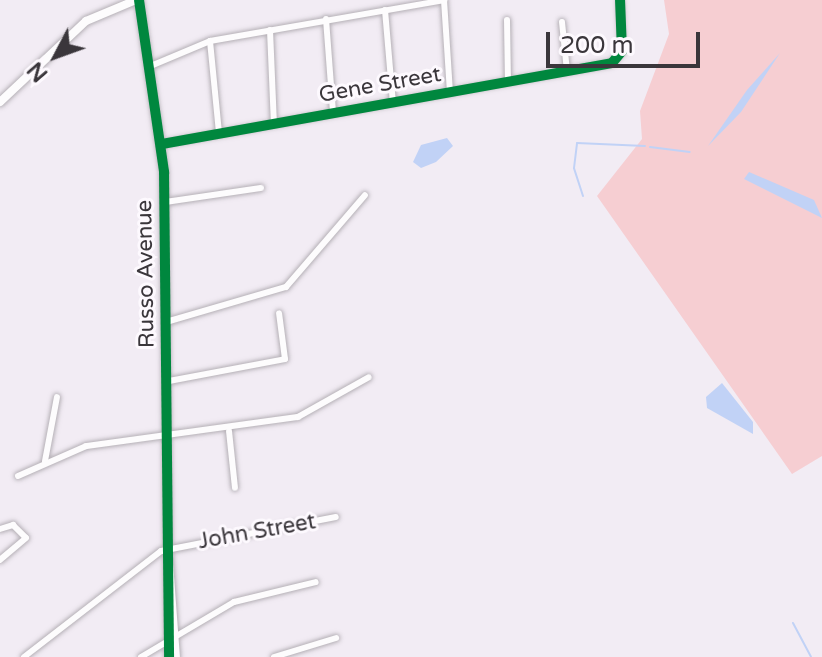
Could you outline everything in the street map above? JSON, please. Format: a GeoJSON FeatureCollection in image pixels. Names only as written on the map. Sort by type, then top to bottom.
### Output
{"type":"FeatureCollection","features":[{"type":"Feature","properties":{"kind":"street","name":"Russo Avenue"},"geometry":{"type":"LineString","coordinates":[[138,0],[153,65],[162,144],[171,440],[168,549],[172,639],[176,657]]}},
{"type":"Feature","properties":{"kind":"street"},"geometry":{"type":"LineString","coordinates":[[0,102],[89,19],[138,0]]}},
{"type":"Feature","properties":{"kind":"street"},"geometry":{"type":"LineString","coordinates":[[153,65],[210,41],[444,0],[450,93]]}},
{"type":"Feature","properties":{"kind":"street","name":"Gene Street"},"geometry":{"type":"LineString","coordinates":[[162,144],[605,65],[621,54],[620,0]]}},
{"type":"Feature","properties":{"kind":"street"},"geometry":{"type":"LineString","coordinates":[[385,10],[393,103]]}},
{"type":"Feature","properties":{"kind":"street"},"geometry":{"type":"LineString","coordinates":[[326,19],[333,113]]}},
{"type":"Feature","properties":{"kind":"street"},"geometry":{"type":"LineString","coordinates":[[507,20],[508,81]]}},
{"type":"Feature","properties":{"kind":"street"},"geometry":{"type":"LineString","coordinates":[[562,22],[567,71]]}},
{"type":"Feature","properties":{"kind":"street"},"geometry":{"type":"LineString","coordinates":[[270,30],[274,124]]}},
{"type":"Feature","properties":{"kind":"street"},"geometry":{"type":"LineString","coordinates":[[210,41],[219,133]]}},
{"type":"Feature","properties":{"kind":"street"},"geometry":{"type":"LineString","coordinates":[[165,202],[261,188]]}},
{"type":"Feature","properties":{"kind":"street"},"geometry":{"type":"LineString","coordinates":[[166,322],[286,287],[365,195]]}},
{"type":"Feature","properties":{"kind":"street"},"geometry":{"type":"LineString","coordinates":[[169,381],[281,361],[286,354],[279,313]]}},
{"type":"Feature","properties":{"kind":"street"},"geometry":{"type":"LineString","coordinates":[[18,476],[45,461],[86,446],[171,440],[298,417],[369,377]]}},
{"type":"Feature","properties":{"kind":"street"},"geometry":{"type":"LineString","coordinates":[[45,461],[57,397]]}},
{"type":"Feature","properties":{"kind":"street"},"geometry":{"type":"LineString","coordinates":[[229,431],[235,488]]}},
{"type":"Feature","properties":{"kind":"street","name":"John Street"},"geometry":{"type":"LineString","coordinates":[[24,657],[168,549],[336,517]]}},
{"type":"Feature","properties":{"kind":"street"},"geometry":{"type":"LineString","coordinates":[[0,529],[13,525],[26,538],[0,560]]}},
{"type":"Feature","properties":{"kind":"street"},"geometry":{"type":"LineString","coordinates":[[141,657],[249,595],[316,582]]}},
{"type":"Feature","properties":{"kind":"street"},"geometry":{"type":"LineString","coordinates":[[274,657],[336,638]]}},
{"type":"Feature","properties":{"kind":"street","name":"Russo Avenue"},"geometry":{"type":"LineString","coordinates":[[169,657],[172,639]]}},
{"type":"Feature","properties":{"kind":"shaded area"},"geometry":{"type":"Polygon","coordinates":[[[664,0],[822,0],[822,456],[792,474],[597,196],[642,139],[640,111],[669,34],[664,0]]]}},
{"type":"Feature","properties":{"kind":"water"},"geometry":{"type":"Polygon","coordinates":[[[780,53],[741,112],[708,146],[747,90],[780,53]]]}},
{"type":"Feature","properties":{"kind":"water"},"geometry":{"type":"Polygon","coordinates":[[[447,138],[453,146],[436,162],[421,168],[413,162],[421,145],[447,138]]]}},
{"type":"Feature","properties":{"kind":"water"},"geometry":{"type":"Polygon","coordinates":[[[749,172],[814,200],[822,218],[744,179],[749,172]]]}},
{"type":"Feature","properties":{"kind":"water"},"geometry":{"type":"Polygon","coordinates":[[[722,383],[753,422],[753,434],[707,408],[706,397],[722,383]]]}},
{"type":"Feature","properties":{"kind":"waterway"},"geometry":{"type":"LineString","coordinates":[[583,196],[574,168],[577,143],[645,146]]}},
{"type":"Feature","properties":{"kind":"waterway"},"geometry":{"type":"LineString","coordinates":[[650,147],[690,152]]}},
{"type":"Feature","properties":{"kind":"waterway"},"geometry":{"type":"LineString","coordinates":[[793,623],[811,657]]}},
{"type":"Feature","properties":{"kind":"cycle path"},"geometry":{"type":"LineString","coordinates":[[139,0],[164,172],[169,657]]}},
{"type":"Feature","properties":{"kind":"cycle path"},"geometry":{"type":"LineString","coordinates":[[162,144],[612,63],[622,51],[620,0]]}}]}
